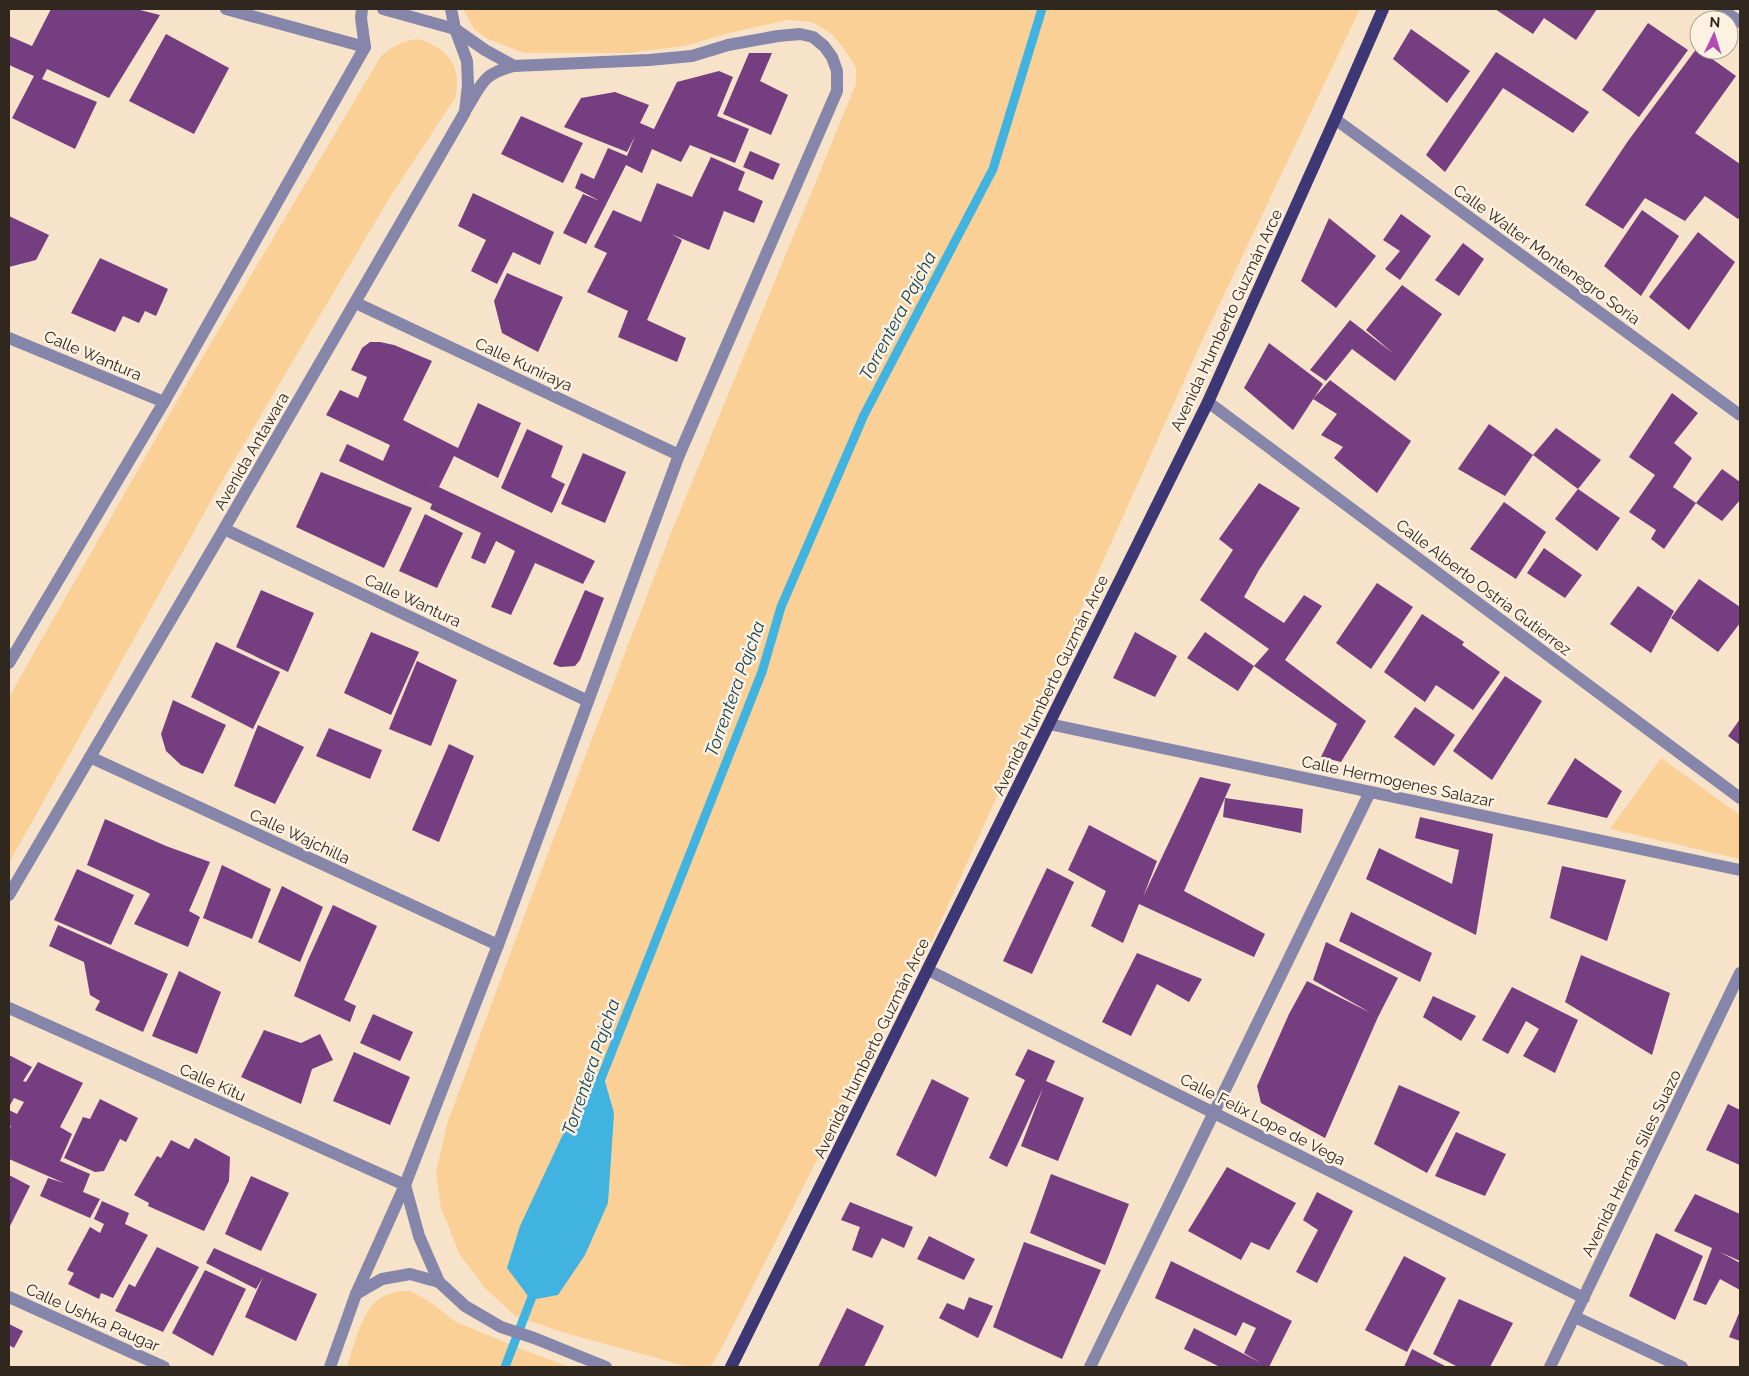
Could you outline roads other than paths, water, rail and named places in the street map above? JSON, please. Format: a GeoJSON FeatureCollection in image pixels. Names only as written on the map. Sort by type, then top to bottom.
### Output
{"type":"FeatureCollection","features":[{"type":"Feature","properties":{"kind":"main road","name":"Avenida Humberto Guzmán Arce"},"geometry":{"type":"LineString","coordinates":[[731,1367],[1208,402],[1336,119],[1383,9]]}},
{"type":"Feature","properties":{"kind":"street"},"geometry":{"type":"LineString","coordinates":[[226,9],[365,47]]}},
{"type":"Feature","properties":{"kind":"street"},"geometry":{"type":"LineString","coordinates":[[9,662],[164,402],[365,47],[361,18],[362,9]]}},
{"type":"Feature","properties":{"kind":"street"},"geometry":{"type":"LineString","coordinates":[[383,9],[455,29],[514,66]]}},
{"type":"Feature","properties":{"kind":"street","name":"Avenida Antawara"},"geometry":{"type":"LineString","coordinates":[[9,895],[356,303],[464,112],[468,85],[467,62],[455,29],[451,9]]}},
{"type":"Feature","properties":{"kind":"street"},"geometry":{"type":"LineString","coordinates":[[1721,9],[1740,22]]}},
{"type":"Feature","properties":{"kind":"street"},"geometry":{"type":"LineString","coordinates":[[330,1367],[356,1294],[405,1185],[498,945],[679,455],[837,91],[837,71],[832,57],[824,46],[813,37],[800,34],[759,39],[692,56],[595,64],[514,66],[496,70],[481,83],[464,112]]}},
{"type":"Feature","properties":{"kind":"street","name":"Calle Walter Montenegro Soria"},"geometry":{"type":"LineString","coordinates":[[1336,119],[1740,415]]}},
{"type":"Feature","properties":{"kind":"street","name":"Calle Kuniraya"},"geometry":{"type":"LineString","coordinates":[[356,303],[679,455]]}},
{"type":"Feature","properties":{"kind":"street","name":"Calle Wantura"},"geometry":{"type":"LineString","coordinates":[[9,338],[164,402]]}},
{"type":"Feature","properties":{"kind":"street","name":"Calle Alberto Ostria Gutierrez"},"geometry":{"type":"LineString","coordinates":[[1208,402],[1740,798]]}},
{"type":"Feature","properties":{"kind":"street","name":"Calle Wantura"},"geometry":{"type":"LineString","coordinates":[[224,529],[588,701]]}},
{"type":"Feature","properties":{"kind":"street","name":"Calle Hermogenes Salazar"},"geometry":{"type":"LineString","coordinates":[[1049,724],[1740,870]]}},
{"type":"Feature","properties":{"kind":"street","name":"Calle Wajchilla"},"geometry":{"type":"LineString","coordinates":[[90,757],[498,945]]}},
{"type":"Feature","properties":{"kind":"street"},"geometry":{"type":"LineString","coordinates":[[1090,1367],[1370,792]]}},
{"type":"Feature","properties":{"kind":"street","name":"Calle Felix Lope de Vega"},"geometry":{"type":"LineString","coordinates":[[928,970],[1584,1298]]}},
{"type":"Feature","properties":{"kind":"street","name":"Avenida Hernán Siles Suazo"},"geometry":{"type":"LineString","coordinates":[[1550,1367],[1740,973]]}},
{"type":"Feature","properties":{"kind":"street","name":"Calle Kitu"},"geometry":{"type":"LineString","coordinates":[[9,1008],[405,1185]]}},
{"type":"Feature","properties":{"kind":"street"},"geometry":{"type":"LineString","coordinates":[[405,1185],[419,1236],[439,1282],[465,1306],[501,1327],[606,1367]]}},
{"type":"Feature","properties":{"kind":"street"},"geometry":{"type":"LineString","coordinates":[[356,1294],[382,1279],[410,1274],[439,1282]]}},
{"type":"Feature","properties":{"kind":"street","name":"Calle Ushka Paugar"},"geometry":{"type":"LineString","coordinates":[[9,1297],[164,1367]]}},
{"type":"Feature","properties":{"kind":"street"},"geometry":{"type":"LineString","coordinates":[[1575,1317],[1682,1367]]}},
{"type":"Feature","properties":{"kind":"water"},"geometry":{"type":"Polygon","coordinates":[[[602,1071],[614,1113],[608,1203],[585,1255],[558,1295],[531,1300],[507,1268],[520,1226],[565,1130],[602,1071]]]}},
{"type":"Feature","properties":{"kind":"waterway","name":"Torrentera Pajcha"},"geometry":{"type":"LineString","coordinates":[[600,1081],[762,672],[781,607],[864,415],[993,169],[1042,9]]}},
{"type":"Feature","properties":{"kind":"waterway","name":"Torrentera Pajcha"},"geometry":{"type":"LineString","coordinates":[[505,1367],[535,1289]]}}]}
